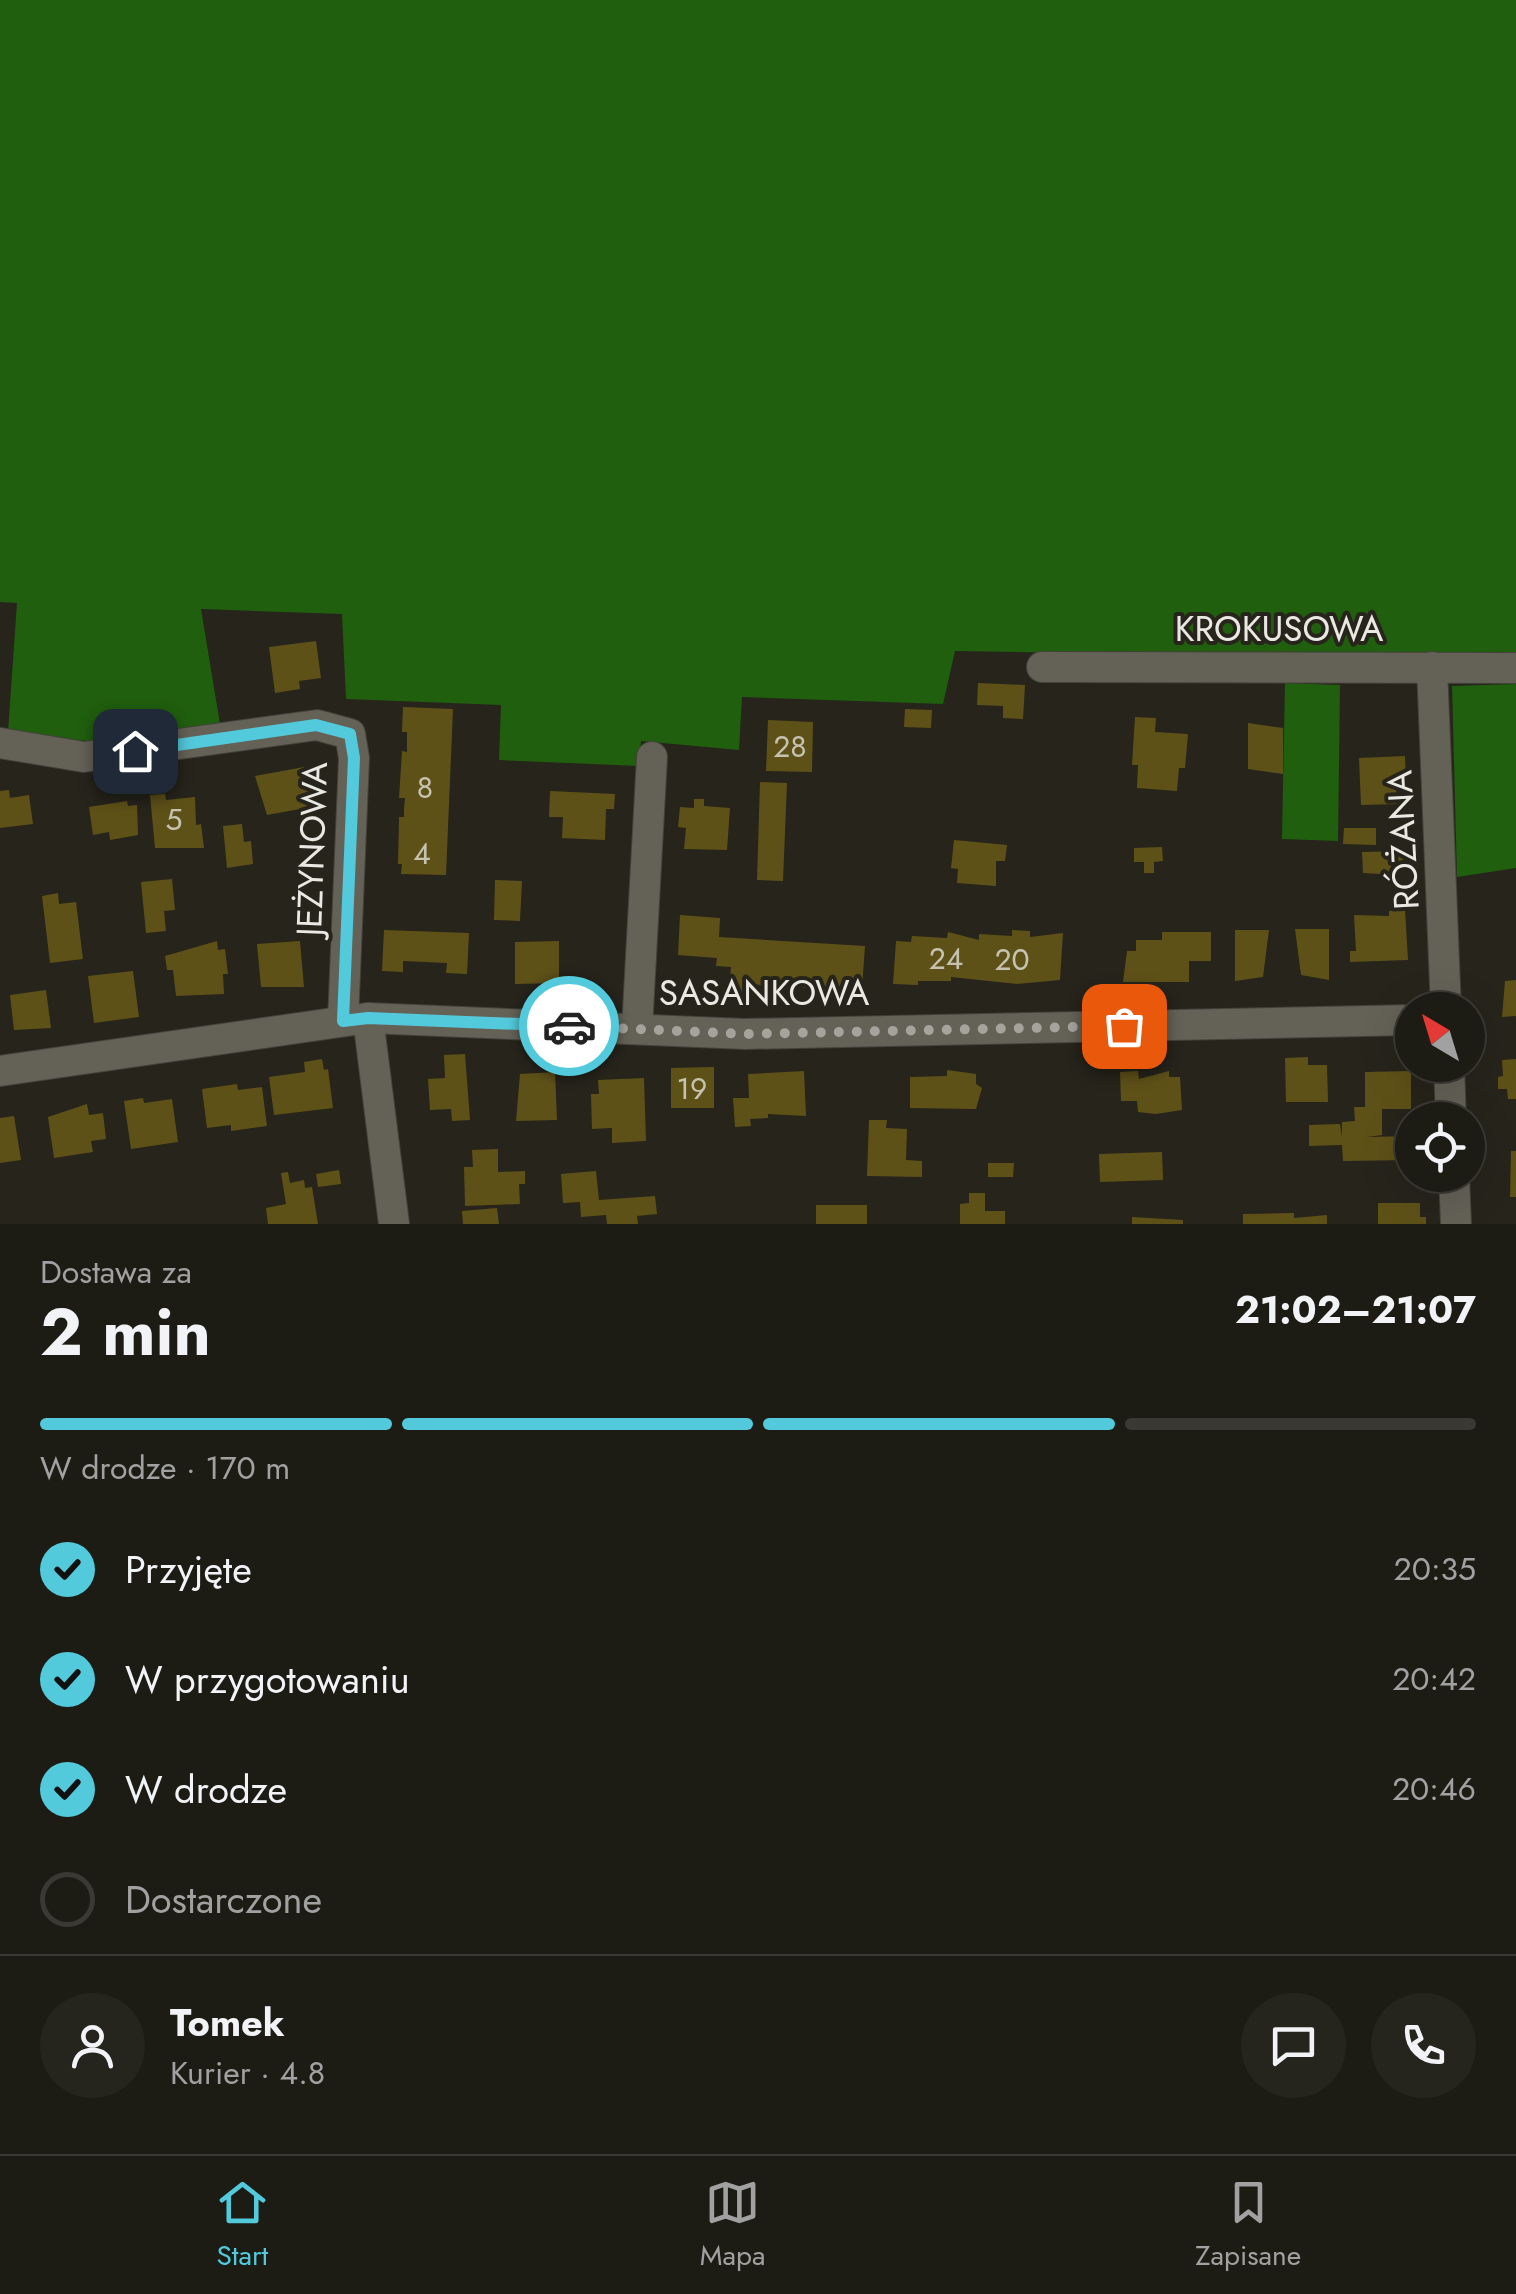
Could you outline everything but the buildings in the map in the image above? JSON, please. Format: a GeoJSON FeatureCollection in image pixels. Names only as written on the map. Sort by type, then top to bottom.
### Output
{"type":"FeatureCollection","features":[{"type":"Feature","properties":{"kind":"street","name":"KROKUSOWA"},"geometry":{"type":"LineString","coordinates":[[1042,667],[1516,668]]}},
{"type":"Feature","properties":{"kind":"street","name":"RÓŻANA"},"geometry":{"type":"LineString","coordinates":[[1432,667],[1445,992]]}},
{"type":"Feature","properties":{"kind":"street","name":"JEŻYNOWA"},"geometry":{"type":"LineString","coordinates":[[0,743],[84,757],[316,725],[350,734],[354,758],[355,1020]]}},
{"type":"Feature","properties":{"kind":"street"},"geometry":{"type":"LineString","coordinates":[[637,1029],[652,756]]}},
{"type":"Feature","properties":{"kind":"street","name":"SASANKOWA"},"geometry":{"type":"LineString","coordinates":[[0,1072],[355,1020],[745,1034],[1395,1020]]}},
{"type":"Feature","properties":{"kind":"street"},"geometry":{"type":"LineString","coordinates":[[355,1020],[394,1224]]}},
{"type":"Feature","properties":{"kind":"street"},"geometry":{"type":"LineString","coordinates":[[1455,1192],[1456,1224]]}},
{"type":"Feature","properties":{"kind":"green space"},"geometry":{"type":"Polygon","coordinates":[[[0,0],[1516,0],[1516,661],[955,651],[943,704],[742,697],[739,750],[641,741],[639,766],[499,760],[501,705],[346,699],[342,614],[201,609],[220,724],[95,742],[8,732],[17,603],[0,602],[0,0]]]}},
{"type":"Feature","properties":{"kind":"green space"},"geometry":{"type":"Polygon","coordinates":[[[1285,683],[1340,685],[1338,841],[1282,839],[1285,683]]]}},
{"type":"Feature","properties":{"kind":"green space"},"geometry":{"type":"Polygon","coordinates":[[[1516,684],[1516,868],[1457,877],[1452,686],[1516,684]]]}},
{"type":"Feature","properties":{"kind":"way so far"},"geometry":{"type":"LineString","coordinates":[[569,1026],[745,1034],[1124,1026]]}},
{"type":"Feature","properties":{"kind":"route"},"geometry":{"type":"LineString","coordinates":[[135,751],[316,725],[335,726],[350,734],[354,758],[343,1021],[368,1018],[569,1026]]}}]}
